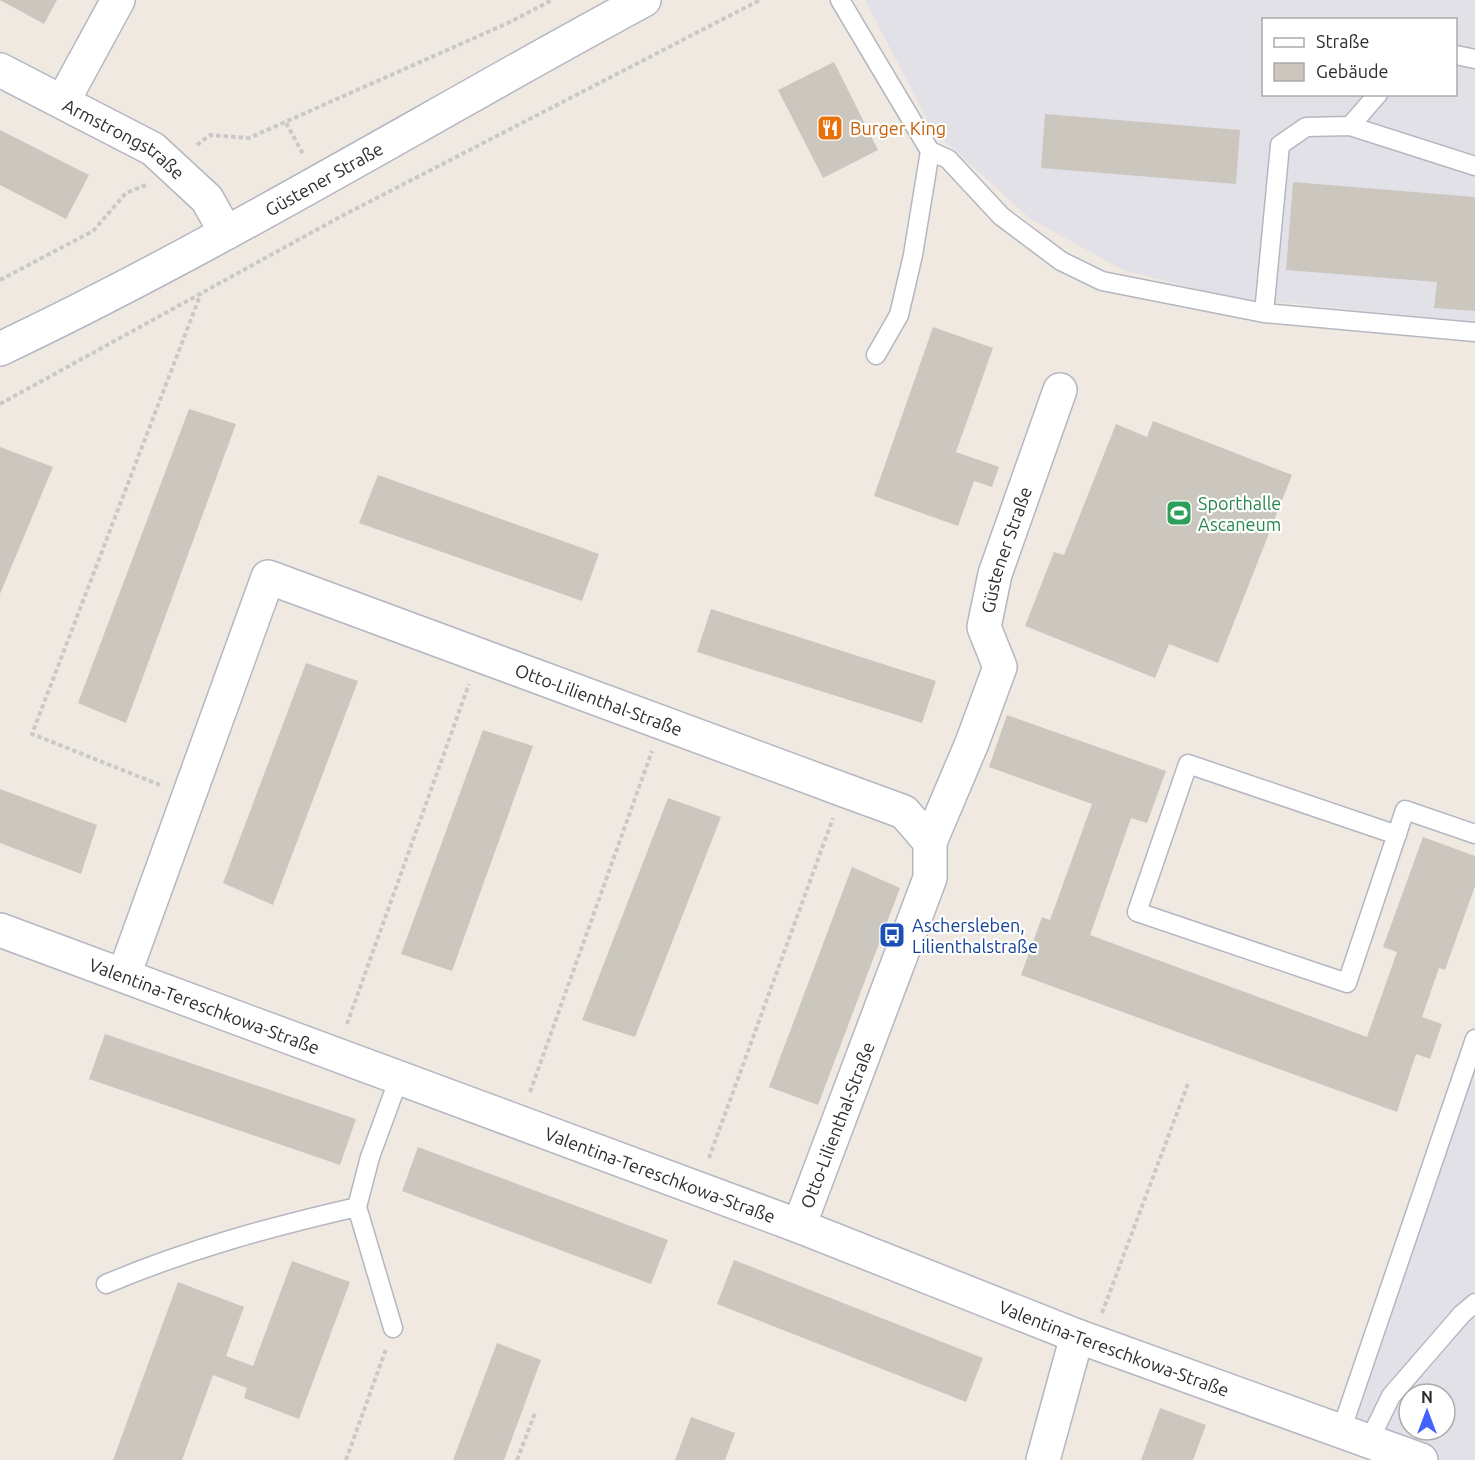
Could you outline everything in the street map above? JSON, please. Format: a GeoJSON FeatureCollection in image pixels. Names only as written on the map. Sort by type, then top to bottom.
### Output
{"type":"FeatureCollection","features":[{"type":"Feature","properties":{"kind":"street"},"geometry":{"type":"LineString","coordinates":[[63,101],[118,0]]}},
{"type":"Feature","properties":{"kind":"street","name":"Güstener Straße"},"geometry":{"type":"LineString","coordinates":[[0,349],[86,308],[336,173],[504,75],[644,0]]}},
{"type":"Feature","properties":{"kind":"street","name":"Armstrongstraße"},"geometry":{"type":"LineString","coordinates":[[0,70],[128,134],[172,165],[207,199],[226,232]]}},
{"type":"Feature","properties":{"kind":"street","name":"Güstener Straße"},"geometry":{"type":"LineString","coordinates":[[930,842],[972,744],[1000,667],[984,627],[996,574],[1060,390]]}},
{"type":"Feature","properties":{"kind":"street","name":"Otto-Lilienthal-Straße"},"geometry":{"type":"LineString","coordinates":[[124,975],[268,577],[904,812],[930,842],[930,878],[799,1226]]}},
{"type":"Feature","properties":{"kind":"street","name":"Valentina-Tereschkowa-Straße"},"geometry":{"type":"LineString","coordinates":[[0,930],[799,1226],[1077,1336],[1421,1460]]}},
{"type":"Feature","properties":{"kind":"street"},"geometry":{"type":"LineString","coordinates":[[1043,1460],[1077,1336]]}},
{"type":"Feature","properties":{"kind":"lane"},"geometry":{"type":"LineString","coordinates":[[840,0],[930,151],[948,159],[1000,216],[1061,261],[1102,281],[1264,313],[1475,332]]}},
{"type":"Feature","properties":{"kind":"lane"},"geometry":{"type":"LineString","coordinates":[[1457,54],[1475,59]]}},
{"type":"Feature","properties":{"kind":"lane"},"geometry":{"type":"LineString","coordinates":[[1350,126],[1376,96]]}},
{"type":"Feature","properties":{"kind":"lane"},"geometry":{"type":"LineString","coordinates":[[1264,313],[1281,145],[1306,127],[1350,126],[1475,166]]}},
{"type":"Feature","properties":{"kind":"lane"},"geometry":{"type":"LineString","coordinates":[[876,355],[899,315],[913,255],[930,151]]}},
{"type":"Feature","properties":{"kind":"lane"},"geometry":{"type":"LineString","coordinates":[[1397,835],[1188,764],[1137,912],[1347,983],[1397,835],[1405,810],[1475,834]]}},
{"type":"Feature","properties":{"kind":"lane"},"geometry":{"type":"LineString","coordinates":[[1355,1436],[1475,1039]]}},
{"type":"Feature","properties":{"kind":"lane"},"geometry":{"type":"LineString","coordinates":[[393,1328],[357,1207],[370,1157],[399,1078]]}},
{"type":"Feature","properties":{"kind":"lane"},"geometry":{"type":"LineString","coordinates":[[106,1284],[169,1257],[280,1224],[357,1207]]}},
{"type":"Feature","properties":{"kind":"lane"},"geometry":{"type":"LineString","coordinates":[[1355,1436],[1462,1314],[1475,1303]]}},
{"type":"Feature","properties":{"kind":"path"},"geometry":{"type":"LineString","coordinates":[[0,280],[93,231],[126,193],[148,184],[210,135],[249,138],[508,23],[552,0]]}},
{"type":"Feature","properties":{"kind":"path"},"geometry":{"type":"LineString","coordinates":[[0,404],[339,218],[760,0]]}},
{"type":"Feature","properties":{"kind":"path"},"geometry":{"type":"LineString","coordinates":[[189,796],[32,734],[201,292]]}},
{"type":"Feature","properties":{"kind":"path"},"geometry":{"type":"LineString","coordinates":[[336,1054],[479,655]]}},
{"type":"Feature","properties":{"kind":"path"},"geometry":{"type":"LineString","coordinates":[[519,1122],[662,723]]}},
{"type":"Feature","properties":{"kind":"path"},"geometry":{"type":"LineString","coordinates":[[698,1189],[844,790]]}},
{"type":"Feature","properties":{"kind":"path"},"geometry":{"type":"LineString","coordinates":[[1077,1336],[1104,1312],[1189,1081]]}},
{"type":"Feature","properties":{"kind":"path"},"geometry":{"type":"LineString","coordinates":[[346,1460],[393,1328]]}},
{"type":"Feature","properties":{"kind":"path"},"geometry":{"type":"LineString","coordinates":[[517,1460],[535,1413]]}},
{"type":"Feature","properties":{"kind":"shaded area"},"geometry":{"type":"Polygon","coordinates":[[[865,0],[1475,0],[1475,322],[1229,297],[1123,270],[1029,218],[932,129],[865,0]]]}},
{"type":"Feature","properties":{"kind":"shaded area"},"geometry":{"type":"Polygon","coordinates":[[[1475,1039],[1475,1460],[1425,1460],[1341,1431],[1475,1039]]]}},
{"type":"Feature","properties":{"kind":"building"},"geometry":{"type":"Polygon","coordinates":[[[0,0],[57,0],[44,24],[0,0]]]}},
{"type":"Feature","properties":{"kind":"building"},"geometry":{"type":"Polygon","coordinates":[[[834,62],[878,150],[823,178],[778,90],[834,62]]]}},
{"type":"Feature","properties":{"kind":"building"},"geometry":{"type":"Polygon","coordinates":[[[1045,114],[1240,130],[1236,184],[1041,168],[1045,114]]]}},
{"type":"Feature","properties":{"kind":"building"},"geometry":{"type":"Polygon","coordinates":[[[0,130],[89,175],[66,219],[0,185],[0,130]]]}},
{"type":"Feature","properties":{"kind":"building"},"geometry":{"type":"Polygon","coordinates":[[[1293,182],[1475,197],[1475,311],[1434,308],[1437,282],[1286,270],[1293,182]]]}},
{"type":"Feature","properties":{"kind":"building"},"geometry":{"type":"Polygon","coordinates":[[[933,327],[993,348],[956,452],[999,467],[992,487],[974,481],[958,526],[874,496],[933,327]]]}},
{"type":"Feature","properties":{"kind":"building"},"geometry":{"type":"Polygon","coordinates":[[[189,409],[236,424],[126,723],[78,703],[189,409]]]}},
{"type":"Feature","properties":{"kind":"building","name":"Sporthalle Ascaneum"},"geometry":{"type":"Polygon","coordinates":[[[1153,421],[1292,475],[1218,663],[1169,644],[1155,678],[1025,626],[1054,552],[1064,555],[1116,424],[1147,437],[1153,421]]]}},
{"type":"Feature","properties":{"kind":"building"},"geometry":{"type":"Polygon","coordinates":[[[0,447],[53,467],[0,594],[0,447]]]}},
{"type":"Feature","properties":{"kind":"building"},"geometry":{"type":"Polygon","coordinates":[[[378,475],[599,554],[582,601],[359,523],[378,475]]]}},
{"type":"Feature","properties":{"kind":"building"},"geometry":{"type":"Polygon","coordinates":[[[711,609],[936,681],[922,723],[697,652],[711,609]]]}},
{"type":"Feature","properties":{"kind":"building"},"geometry":{"type":"Polygon","coordinates":[[[306,663],[358,681],[273,905],[223,883],[306,663]]]}},
{"type":"Feature","properties":{"kind":"building"},"geometry":{"type":"Polygon","coordinates":[[[1007,715],[1166,771],[1147,823],[1131,818],[1090,935],[1367,1037],[1397,952],[1383,947],[1423,837],[1475,856],[1475,886],[1445,970],[1439,968],[1422,1017],[1442,1024],[1430,1059],[1416,1054],[1397,1112],[1021,975],[1042,917],[1050,920],[1092,804],[989,767],[1007,715]]]}},
{"type":"Feature","properties":{"kind":"building"},"geometry":{"type":"Polygon","coordinates":[[[483,730],[533,746],[452,971],[401,954],[483,730]]]}},
{"type":"Feature","properties":{"kind":"building"},"geometry":{"type":"Polygon","coordinates":[[[0,789],[97,825],[81,874],[0,843],[0,789]]]}},
{"type":"Feature","properties":{"kind":"building"},"geometry":{"type":"Polygon","coordinates":[[[668,798],[721,817],[635,1037],[582,1020],[668,798]]]}},
{"type":"Feature","properties":{"kind":"building"},"geometry":{"type":"Polygon","coordinates":[[[852,867],[900,888],[818,1105],[769,1087],[852,867]]]}},
{"type":"Feature","properties":{"kind":"building"},"geometry":{"type":"Polygon","coordinates":[[[105,1034],[356,1119],[340,1165],[89,1079],[105,1034]]]}},
{"type":"Feature","properties":{"kind":"building"},"geometry":{"type":"Polygon","coordinates":[[[418,1147],[668,1240],[651,1284],[402,1191],[418,1147]]]}},
{"type":"Feature","properties":{"kind":"building"},"geometry":{"type":"Polygon","coordinates":[[[734,1260],[983,1358],[966,1402],[717,1304],[734,1260]]]}},
{"type":"Feature","properties":{"kind":"building"},"geometry":{"type":"Polygon","coordinates":[[[292,1261],[350,1282],[299,1419],[244,1398],[247,1388],[213,1375],[182,1460],[113,1460],[178,1282],[244,1307],[226,1356],[253,1366],[292,1261]]]}},
{"type":"Feature","properties":{"kind":"building"},"geometry":{"type":"Polygon","coordinates":[[[497,1343],[541,1360],[504,1460],[453,1460],[497,1343]]]}},
{"type":"Feature","properties":{"kind":"building"},"geometry":{"type":"Polygon","coordinates":[[[1160,1408],[1206,1425],[1193,1460],[1141,1460],[1160,1408]]]}},
{"type":"Feature","properties":{"kind":"building"},"geometry":{"type":"Polygon","coordinates":[[[691,1417],[735,1433],[725,1460],[675,1460],[691,1417]]]}},
{"type":"Feature","properties":{"kind":"place","name":"Burger King"},"geometry":{"type":"Point","coordinates":[830,128]}},
{"type":"Feature","properties":{"kind":"place","name":"Sporthalle Ascaneum"},"geometry":{"type":"Point","coordinates":[1179,513]}},
{"type":"Feature","properties":{"kind":"place","name":"Aschersleben, Lilienthalstraße"},"geometry":{"type":"Point","coordinates":[892,935]}}]}
